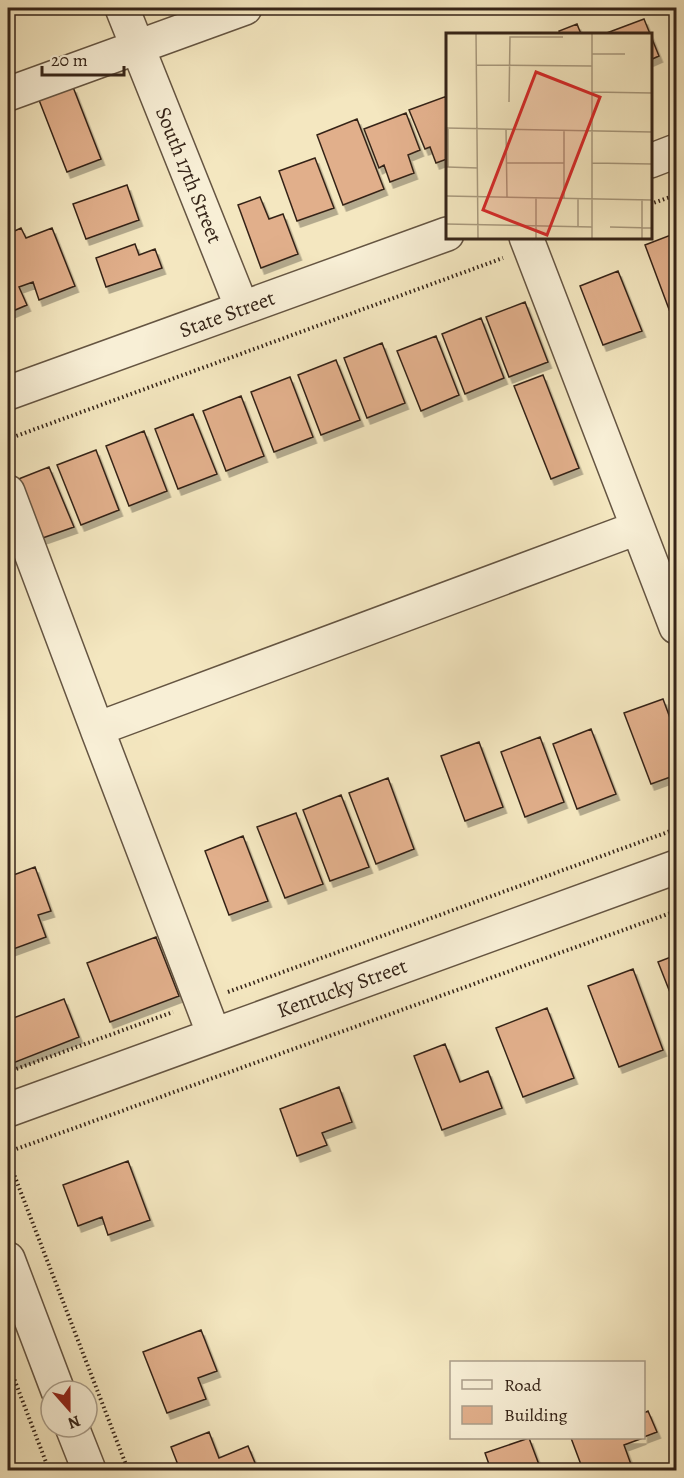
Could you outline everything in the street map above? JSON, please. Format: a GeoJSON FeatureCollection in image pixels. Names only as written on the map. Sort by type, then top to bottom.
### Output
{"type":"FeatureCollection","features":[{"type":"Feature","properties":{"kind":"street","name":"South 17th Street"},"geometry":{"type":"LineString","coordinates":[[122,8],[242,308]]}},
{"type":"Feature","properties":{"kind":"street"},"geometry":{"type":"LineString","coordinates":[[8,94],[245,8]]}},
{"type":"Feature","properties":{"kind":"street"},"geometry":{"type":"LineString","coordinates":[[651,161],[676,151]]}},
{"type":"Feature","properties":{"kind":"street","name":"State Street"},"geometry":{"type":"LineString","coordinates":[[8,393],[446,234]]}},
{"type":"Feature","properties":{"kind":"street"},"geometry":{"type":"LineString","coordinates":[[528,242],[676,627]]}},
{"type":"Feature","properties":{"kind":"street"},"geometry":{"type":"LineString","coordinates":[[8,492],[214,1035]]}},
{"type":"Feature","properties":{"kind":"street"},"geometry":{"type":"LineString","coordinates":[[97,729],[637,528]]}},
{"type":"Feature","properties":{"kind":"street","name":"Kentucky Street"},"geometry":{"type":"LineString","coordinates":[[8,1110],[676,867]]}},
{"type":"Feature","properties":{"kind":"street"},"geometry":{"type":"LineString","coordinates":[[8,1259],[53,1379]]}},
{"type":"Feature","properties":{"kind":"street"},"geometry":{"type":"LineString","coordinates":[[76,1439],[88,1470]]}},
{"type":"Feature","properties":{"kind":"path"},"geometry":{"type":"LineString","coordinates":[[651,204],[676,195]]}},
{"type":"Feature","properties":{"kind":"path"},"geometry":{"type":"LineString","coordinates":[[8,439],[528,242]]}},
{"type":"Feature","properties":{"kind":"path"},"geometry":{"type":"LineString","coordinates":[[8,1072],[676,829]]}},
{"type":"Feature","properties":{"kind":"path"},"geometry":{"type":"LineString","coordinates":[[8,1152],[676,911]]}},
{"type":"Feature","properties":{"kind":"path"},"geometry":{"type":"LineString","coordinates":[[8,1160],[128,1470]]}},
{"type":"Feature","properties":{"kind":"path"},"geometry":{"type":"LineString","coordinates":[[8,1363],[49,1470]]}},
{"type":"Feature","properties":{"kind":"building"},"geometry":{"type":"Polygon","coordinates":[[[644,19],[650,33],[607,33],[644,19]]]}},
{"type":"Feature","properties":{"kind":"building"},"geometry":{"type":"Polygon","coordinates":[[[577,24],[581,33],[560,33],[559,31],[577,24]]]}},
{"type":"Feature","properties":{"kind":"building"},"geometry":{"type":"Polygon","coordinates":[[[651,36],[659,56],[651,60],[651,36]]]}},
{"type":"Feature","properties":{"kind":"building"},"geometry":{"type":"Polygon","coordinates":[[[73,87],[101,159],[67,172],[39,100],[73,87]]]}},
{"type":"Feature","properties":{"kind":"building"},"geometry":{"type":"Polygon","coordinates":[[[446,96],[446,159],[436,163],[430,147],[425,149],[409,110],[446,96]]]}},
{"type":"Feature","properties":{"kind":"building"},"geometry":{"type":"Polygon","coordinates":[[[406,113],[420,150],[408,155],[414,173],[390,182],[384,165],[379,168],[364,129],[406,113]]]}},
{"type":"Feature","properties":{"kind":"building"},"geometry":{"type":"Polygon","coordinates":[[[357,119],[384,189],[343,205],[317,135],[357,119]]]}},
{"type":"Feature","properties":{"kind":"building"},"geometry":{"type":"Polygon","coordinates":[[[315,158],[334,208],[297,221],[279,171],[315,158]]]}},
{"type":"Feature","properties":{"kind":"building"},"geometry":{"type":"Polygon","coordinates":[[[127,185],[139,220],[86,239],[73,204],[127,185]]]}},
{"type":"Feature","properties":{"kind":"building"},"geometry":{"type":"Polygon","coordinates":[[[260,197],[269,219],[283,214],[298,254],[261,268],[238,205],[260,197]]]}},
{"type":"Feature","properties":{"kind":"building"},"geometry":{"type":"Polygon","coordinates":[[[21,228],[26,238],[52,228],[75,286],[39,300],[33,282],[19,287],[27,305],[8,313],[8,265],[14,262],[8,246],[8,234],[21,228]]]}},
{"type":"Feature","properties":{"kind":"building"},"geometry":{"type":"Polygon","coordinates":[[[676,233],[676,328],[645,245],[676,233]]]}},
{"type":"Feature","properties":{"kind":"building"},"geometry":{"type":"Polygon","coordinates":[[[135,244],[139,255],[155,249],[162,268],[106,287],[96,258],[135,244]]]}},
{"type":"Feature","properties":{"kind":"building"},"geometry":{"type":"Polygon","coordinates":[[[618,271],[642,331],[603,345],[580,286],[618,271]]]}},
{"type":"Feature","properties":{"kind":"building"},"geometry":{"type":"Polygon","coordinates":[[[525,302],[548,362],[509,377],[486,317],[525,302]]]}},
{"type":"Feature","properties":{"kind":"building"},"geometry":{"type":"Polygon","coordinates":[[[481,318],[504,378],[465,394],[442,334],[481,318]]]}},
{"type":"Feature","properties":{"kind":"building"},"geometry":{"type":"Polygon","coordinates":[[[436,336],[459,395],[421,411],[397,351],[436,336]]]}},
{"type":"Feature","properties":{"kind":"building"},"geometry":{"type":"Polygon","coordinates":[[[382,343],[405,403],[367,418],[344,358],[382,343]]]}},
{"type":"Feature","properties":{"kind":"building"},"geometry":{"type":"Polygon","coordinates":[[[336,360],[360,420],[321,435],[298,375],[336,360]]]}},
{"type":"Feature","properties":{"kind":"building"},"geometry":{"type":"Polygon","coordinates":[[[543,375],[579,468],[551,479],[514,386],[543,375]]]}},
{"type":"Feature","properties":{"kind":"building"},"geometry":{"type":"Polygon","coordinates":[[[290,377],[313,437],[274,452],[251,392],[290,377]]]}},
{"type":"Feature","properties":{"kind":"building"},"geometry":{"type":"Polygon","coordinates":[[[241,396],[264,456],[226,471],[203,411],[241,396]]]}},
{"type":"Feature","properties":{"kind":"building"},"geometry":{"type":"Polygon","coordinates":[[[193,414],[217,474],[178,489],[155,429],[193,414]]]}},
{"type":"Feature","properties":{"kind":"building"},"geometry":{"type":"Polygon","coordinates":[[[144,431],[167,491],[129,506],[106,446],[144,431]]]}},
{"type":"Feature","properties":{"kind":"building"},"geometry":{"type":"Polygon","coordinates":[[[96,450],[119,510],[81,525],[57,465],[96,450]]]}},
{"type":"Feature","properties":{"kind":"building"},"geometry":{"type":"Polygon","coordinates":[[[49,467],[74,527],[34,541],[11,482],[49,467]]]}},
{"type":"Feature","properties":{"kind":"building"},"geometry":{"type":"Polygon","coordinates":[[[663,699],[676,734],[676,775],[651,784],[624,713],[663,699]]]}},
{"type":"Feature","properties":{"kind":"building"},"geometry":{"type":"Polygon","coordinates":[[[591,729],[616,794],[577,809],[553,744],[591,729]]]}},
{"type":"Feature","properties":{"kind":"building"},"geometry":{"type":"Polygon","coordinates":[[[540,737],[564,802],[525,817],[501,752],[540,737]]]}},
{"type":"Feature","properties":{"kind":"building"},"geometry":{"type":"Polygon","coordinates":[[[479,742],[503,807],[465,821],[441,756],[479,742]]]}},
{"type":"Feature","properties":{"kind":"building"},"geometry":{"type":"Polygon","coordinates":[[[388,778],[414,849],[376,864],[349,793],[388,778]]]}},
{"type":"Feature","properties":{"kind":"building"},"geometry":{"type":"Polygon","coordinates":[[[341,795],[369,867],[330,881],[303,810],[341,795]]]}},
{"type":"Feature","properties":{"kind":"building"},"geometry":{"type":"Polygon","coordinates":[[[296,813],[323,884],[285,898],[257,827],[296,813]]]}},
{"type":"Feature","properties":{"kind":"building"},"geometry":{"type":"Polygon","coordinates":[[[243,836],[268,901],[229,915],[205,851],[243,836]]]}},
{"type":"Feature","properties":{"kind":"building"},"geometry":{"type":"Polygon","coordinates":[[[35,867],[51,911],[38,915],[46,937],[8,951],[8,877],[35,867]]]}},
{"type":"Feature","properties":{"kind":"building"},"geometry":{"type":"Polygon","coordinates":[[[156,937],[179,996],[110,1022],[87,963],[156,937]]]}},
{"type":"Feature","properties":{"kind":"building"},"geometry":{"type":"Polygon","coordinates":[[[676,955],[676,999],[673,1000],[658,962],[676,955]]]}},
{"type":"Feature","properties":{"kind":"building"},"geometry":{"type":"Polygon","coordinates":[[[633,969],[663,1050],[619,1067],[588,986],[633,969]]]}},
{"type":"Feature","properties":{"kind":"building"},"geometry":{"type":"Polygon","coordinates":[[[64,999],[79,1037],[8,1065],[8,1020],[64,999]]]}},
{"type":"Feature","properties":{"kind":"building"},"geometry":{"type":"Polygon","coordinates":[[[547,1008],[574,1078],[523,1097],[496,1028],[547,1008]]]}},
{"type":"Feature","properties":{"kind":"building"},"geometry":{"type":"Polygon","coordinates":[[[445,1044],[460,1082],[488,1071],[502,1108],[442,1130],[414,1056],[445,1044]]]}},
{"type":"Feature","properties":{"kind":"building"},"geometry":{"type":"Polygon","coordinates":[[[339,1087],[352,1122],[322,1133],[327,1145],[297,1156],[280,1109],[339,1087]]]}},
{"type":"Feature","properties":{"kind":"building"},"geometry":{"type":"Polygon","coordinates":[[[128,1161],[150,1220],[108,1235],[102,1217],[78,1226],[63,1185],[128,1161]]]}},
{"type":"Feature","properties":{"kind":"building"},"geometry":{"type":"Polygon","coordinates":[[[201,1330],[217,1371],[198,1378],[206,1399],[167,1413],[143,1352],[201,1330]]]}},
{"type":"Feature","properties":{"kind":"building"},"geometry":{"type":"Polygon","coordinates":[[[648,1411],[657,1432],[645,1437],[645,1412],[648,1411]]]}},
{"type":"Feature","properties":{"kind":"building"},"geometry":{"type":"Polygon","coordinates":[[[209,1432],[219,1458],[248,1446],[258,1470],[180,1470],[171,1447],[209,1432]]]}},
{"type":"Feature","properties":{"kind":"building"},"geometry":{"type":"Polygon","coordinates":[[[529,1439],[541,1470],[491,1470],[485,1453],[529,1439]]]}},
{"type":"Feature","properties":{"kind":"building"},"geometry":{"type":"Polygon","coordinates":[[[571,1439],[640,1439],[624,1445],[633,1470],[583,1470],[571,1439]]]}}]}
